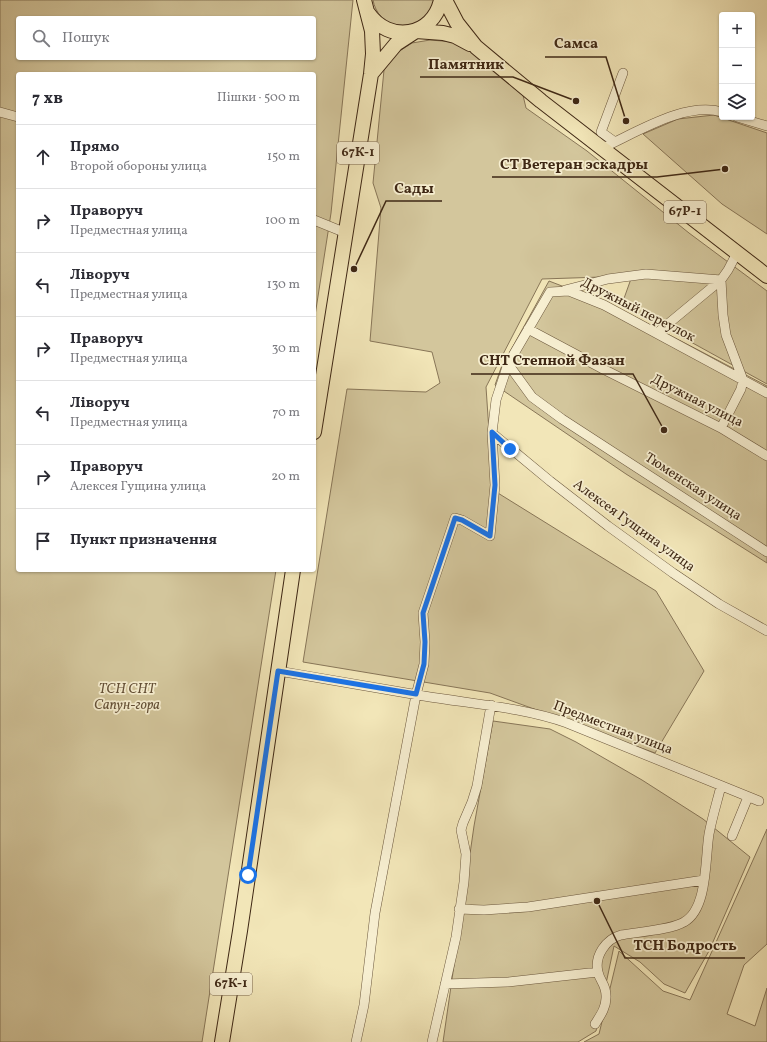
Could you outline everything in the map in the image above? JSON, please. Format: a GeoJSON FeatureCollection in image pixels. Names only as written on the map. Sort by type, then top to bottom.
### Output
{"type":"FeatureCollection","features":[{"type":"Feature","properties":{"kind":"main road","name":"67К-1"},"geometry":{"type":"LineString","coordinates":[[371,74],[396,44],[427,24],[432,19],[439,8],[441,0]]}},
{"type":"Feature","properties":{"kind":"main road","name":"67Р-1"},"geometry":{"type":"LineString","coordinates":[[445,0],[457,23],[476,47]]}},
{"type":"Feature","properties":{"kind":"main road","name":"67К-1"},"geometry":{"type":"LineString","coordinates":[[366,6],[376,23],[388,30],[402,33],[416,30]]}},
{"type":"Feature","properties":{"kind":"main road","name":"67К-1"},"geometry":{"type":"LineString","coordinates":[[316,420],[371,74],[373,42],[366,6]]}},
{"type":"Feature","properties":{"kind":"main road","name":"67Р-1"},"geometry":{"type":"LineString","coordinates":[[416,30],[443,33],[463,39],[476,47],[541,101],[609,145],[737,253],[767,276]]}},
{"type":"Feature","properties":{"kind":"main road","name":"67К-1"},"geometry":{"type":"LineString","coordinates":[[222,1042],[240,931],[293,572]]}},
{"type":"Feature","properties":{"kind":"street"},"geometry":{"type":"LineString","coordinates":[[623,73],[601,132],[609,145],[674,115],[694,110],[719,111]]}},
{"type":"Feature","properties":{"kind":"street"},"geometry":{"type":"LineString","coordinates":[[0,112],[16,116]]}},
{"type":"Feature","properties":{"kind":"street"},"geometry":{"type":"LineString","coordinates":[[748,120],[767,126]]}},
{"type":"Feature","properties":{"kind":"street"},"geometry":{"type":"LineString","coordinates":[[316,221],[346,233]]}},
{"type":"Feature","properties":{"kind":"street"},"geometry":{"type":"LineString","coordinates":[[657,333],[721,280],[737,253]]}},
{"type":"Feature","properties":{"kind":"street"},"geometry":{"type":"LineString","coordinates":[[560,291],[608,279],[646,274],[721,280]]}},
{"type":"Feature","properties":{"kind":"street"},"geometry":{"type":"LineString","coordinates":[[721,280],[726,335],[743,380],[741,389],[721,428]]}},
{"type":"Feature","properties":{"kind":"street","name":"Дружный переулок"},"geometry":{"type":"LineString","coordinates":[[492,432],[496,400],[508,364],[550,292],[569,291],[604,305],[767,393]]}},
{"type":"Feature","properties":{"kind":"street","name":"Дружная улица"},"geometry":{"type":"LineString","coordinates":[[528,329],[605,370],[721,428],[767,456]]}},
{"type":"Feature","properties":{"kind":"street","name":"Тюменская улица"},"geometry":{"type":"LineString","coordinates":[[508,364],[532,397],[562,419],[767,552]]}},
{"type":"Feature","properties":{"kind":"street"},"geometry":{"type":"LineString","coordinates":[[356,1042],[364,1005],[375,913],[416,694],[424,664],[425,642],[423,613],[455,518],[462,520],[490,536],[495,485],[492,432]]}},
{"type":"Feature","properties":{"kind":"street","name":"Алексея Гущина улица"},"geometry":{"type":"LineString","coordinates":[[492,432],[510,449],[550,481],[660,563],[718,604],[767,632]]}},
{"type":"Feature","properties":{"kind":"street","name":"Предместная улица"},"geometry":{"type":"LineString","coordinates":[[278,671],[539,714],[567,723],[759,801]]}},
{"type":"Feature","properties":{"kind":"street"},"geometry":{"type":"LineString","coordinates":[[432,1042],[456,937],[466,854],[462,823],[472,802],[477,786],[491,705]]}},
{"type":"Feature","properties":{"kind":"street"},"geometry":{"type":"LineString","coordinates":[[595,1024],[607,1000],[605,984],[598,972],[597,965],[603,947],[613,937],[674,926],[684,922],[691,917],[697,908],[704,880],[709,838],[721,786]]}},
{"type":"Feature","properties":{"kind":"street"},"geometry":{"type":"LineString","coordinates":[[732,836],[748,797]]}},
{"type":"Feature","properties":{"kind":"street"},"geometry":{"type":"LineString","coordinates":[[459,909],[484,910],[528,907],[704,880]]}},
{"type":"Feature","properties":{"kind":"street"},"geometry":{"type":"LineString","coordinates":[[445,984],[508,982],[598,972]]}},
{"type":"Feature","properties":{"kind":"green space","name":"ТСН СНТ Сапун-гора"},"geometry":{"type":"Polygon","coordinates":[[[0,0],[353,0],[331,213],[316,309],[316,72],[16,72],[16,572],[276,572],[202,1042],[0,1042],[0,0]]]}},
{"type":"Feature","properties":{"kind":"green space"},"geometry":{"type":"Polygon","coordinates":[[[373,0],[438,0],[420,24],[400,27],[389,24],[381,17],[374,5],[373,0]]]}},
{"type":"Feature","properties":{"kind":"green space"},"geometry":{"type":"Polygon","coordinates":[[[430,40],[454,42],[470,49],[522,91],[526,108],[587,151],[689,233],[767,291],[767,384],[622,304],[632,276],[542,279],[486,387],[493,490],[656,591],[704,671],[655,753],[490,693],[303,662],[347,389],[426,392],[440,383],[432,352],[370,341],[381,208],[373,183],[384,70],[395,54],[412,43],[430,40]]]}},
{"type":"Feature","properties":{"kind":"green space"},"geometry":{"type":"Polygon","coordinates":[[[714,115],[719,117],[719,120],[729,120],[767,133],[767,234],[722,204],[643,134],[678,119],[714,115]]]}},
{"type":"Feature","properties":{"kind":"green space"},"geometry":{"type":"Polygon","coordinates":[[[549,281],[614,306],[767,386],[767,563],[626,474],[495,385],[501,368],[549,281]]]}},
{"type":"Feature","properties":{"kind":"green space"},"geometry":{"type":"Polygon","coordinates":[[[493,721],[550,729],[576,742],[642,780],[703,819],[750,857],[709,951],[685,993],[664,984],[640,962],[614,946],[596,1031],[578,1042],[443,1042],[474,826],[493,721]]]}},
{"type":"Feature","properties":{"kind":"green space"},"geometry":{"type":"Polygon","coordinates":[[[767,829],[767,944],[744,965],[727,1014],[755,1026],[767,988],[767,1042],[584,1042],[599,1034],[619,951],[663,991],[690,1000],[767,829]]]}},
{"type":"Feature","properties":{"kind":"place","name":"Памятник"},"geometry":{"type":"Point","coordinates":[576,101]}},
{"type":"Feature","properties":{"kind":"place","name":"Самса"},"geometry":{"type":"Point","coordinates":[626,121]}},
{"type":"Feature","properties":{"kind":"place","name":"СТ Ветеран эскадры"},"geometry":{"type":"Point","coordinates":[725,169]}},
{"type":"Feature","properties":{"kind":"place","name":"Сады"},"geometry":{"type":"Point","coordinates":[354,269]}},
{"type":"Feature","properties":{"kind":"place","name":"СНТ Степной Фазан"},"geometry":{"type":"Point","coordinates":[664,430]}},
{"type":"Feature","properties":{"kind":"place","name":"ТСН Бодрость"},"geometry":{"type":"Point","coordinates":[597,901]}},
{"type":"Feature","properties":{"kind":"route"},"geometry":{"type":"LineString","coordinates":[[248,875],[278,671],[416,694],[424,664],[425,642],[423,613],[455,518],[462,520],[490,536],[495,485],[492,432],[510,449]]}}]}
